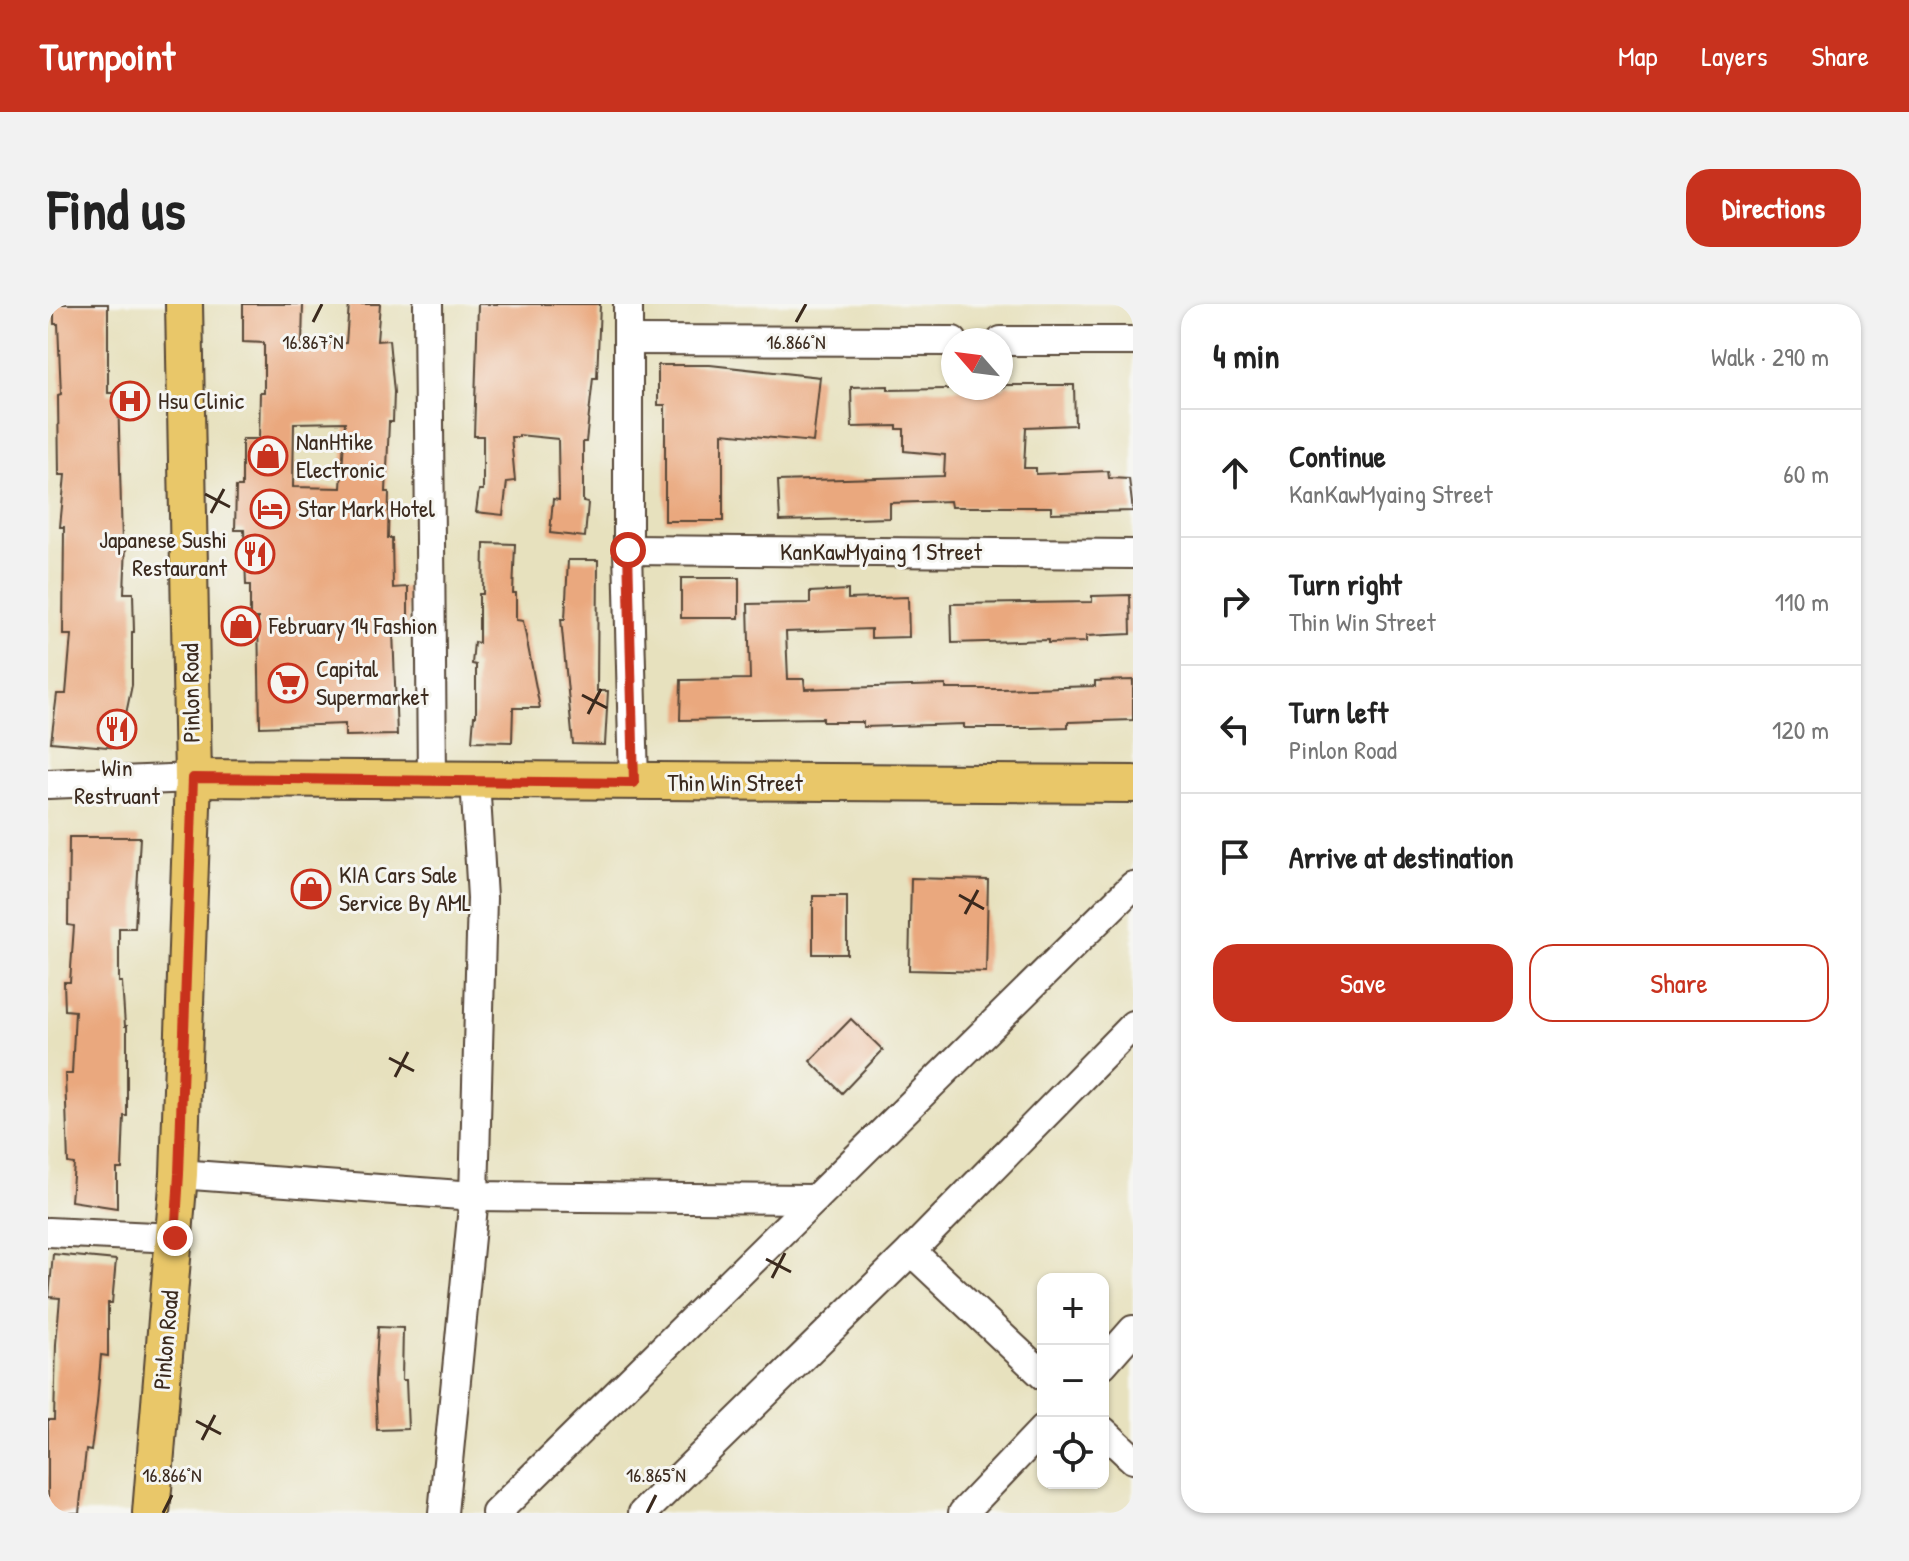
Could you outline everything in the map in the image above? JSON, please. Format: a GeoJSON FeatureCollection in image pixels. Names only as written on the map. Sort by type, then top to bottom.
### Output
{"type":"FeatureCollection","features":[{"type":"Feature","properties":{"kind":"main road","name":"Pinlon Road"},"geometry":{"type":"LineString","coordinates":[[151,1513],[179,1174],[193,778],[184,304]]}},
{"type":"Feature","properties":{"kind":"main road","name":"Thin Win Street"},"geometry":{"type":"LineString","coordinates":[[193,778],[1133,784]]}},
{"type":"Feature","properties":{"kind":"street"},"geometry":{"type":"LineString","coordinates":[[428,304],[432,779]]}},
{"type":"Feature","properties":{"kind":"street"},"geometry":{"type":"LineString","coordinates":[[628,304],[628,550],[634,783]]}},
{"type":"Feature","properties":{"kind":"street"},"geometry":{"type":"LineString","coordinates":[[628,340],[941,341]]}},
{"type":"Feature","properties":{"kind":"street"},"geometry":{"type":"LineString","coordinates":[[1013,341],[1133,341]]}},
{"type":"Feature","properties":{"kind":"street","name":"KanKawMyaing 1 Street"},"geometry":{"type":"LineString","coordinates":[[628,550],[1133,554]]}},
{"type":"Feature","properties":{"kind":"street"},"geometry":{"type":"LineString","coordinates":[[48,784],[193,778]]}},
{"type":"Feature","properties":{"kind":"street"},"geometry":{"type":"LineString","coordinates":[[443,1513],[474,1196],[482,898],[475,779]]}},
{"type":"Feature","properties":{"kind":"street"},"geometry":{"type":"LineString","coordinates":[[496,1513],[1133,886]]}},
{"type":"Feature","properties":{"kind":"street"},"geometry":{"type":"LineString","coordinates":[[643,1513],[911,1251],[1133,1025]]}},
{"type":"Feature","properties":{"kind":"street"},"geometry":{"type":"LineString","coordinates":[[179,1174],[474,1196],[815,1199]]}},
{"type":"Feature","properties":{"kind":"street"},"geometry":{"type":"LineString","coordinates":[[48,1232],[175,1238]]}},
{"type":"Feature","properties":{"kind":"street"},"geometry":{"type":"LineString","coordinates":[[911,1251],[1037,1369]]}},
{"type":"Feature","properties":{"kind":"street"},"geometry":{"type":"LineString","coordinates":[[1109,1357],[1133,1330]]}},
{"type":"Feature","properties":{"kind":"street"},"geometry":{"type":"LineString","coordinates":[[963,1513],[1037,1435]]}},
{"type":"Feature","properties":{"kind":"street"},"geometry":{"type":"LineString","coordinates":[[1109,1437],[1133,1459]]}},
{"type":"Feature","properties":{"kind":"building"},"geometry":{"type":"Polygon","coordinates":[[[54,304],[108,304],[108,393],[118,393],[122,544],[126,544],[124,593],[133,593],[134,632],[132,685],[119,748],[51,742],[57,694],[66,694],[71,635],[63,635],[64,527],[60,527],[65,475],[59,475],[58,395],[61,394],[58,324],[54,324],[54,304]]]}},
{"type":"Feature","properties":{"kind":"building"},"geometry":{"type":"Polygon","coordinates":[[[243,304],[303,304],[302,345],[346,343],[349,304],[380,304],[377,341],[389,340],[394,392],[393,422],[389,422],[386,492],[389,492],[388,538],[392,538],[393,588],[408,587],[408,631],[393,631],[397,735],[345,736],[345,724],[260,727],[258,618],[250,618],[244,530],[235,530],[236,487],[242,487],[242,439],[259,439],[260,392],[264,392],[264,343],[243,342],[243,304]],[[345,422],[294,423],[293,487],[341,488],[345,422]]]}},
{"type":"Feature","properties":{"kind":"building"},"geometry":{"type":"Polygon","coordinates":[[[478,304],[600,304],[597,378],[593,378],[586,442],[583,442],[583,502],[588,503],[585,537],[550,533],[553,499],[559,500],[558,439],[511,437],[515,481],[507,482],[503,515],[476,512],[479,490],[483,490],[483,436],[474,436],[478,304]]]}},
{"type":"Feature","properties":{"kind":"building"},"geometry":{"type":"Polygon","coordinates":[[[658,365],[710,365],[820,377],[813,442],[723,433],[723,521],[665,521],[665,405],[658,405],[658,365]]]}},
{"type":"Feature","properties":{"kind":"building"},"geometry":{"type":"Polygon","coordinates":[[[1013,385],[1074,385],[1075,425],[1026,427],[1024,468],[1036,468],[1036,474],[1108,471],[1109,478],[1129,479],[1133,511],[1051,513],[1051,507],[951,507],[950,501],[890,503],[890,518],[780,521],[778,481],[944,476],[945,455],[904,451],[904,429],[897,429],[897,426],[852,427],[851,387],[888,386],[888,390],[941,389],[941,400],[1013,400],[1013,385]]]}},
{"type":"Feature","properties":{"kind":"building"},"geometry":{"type":"Polygon","coordinates":[[[484,543],[515,544],[513,593],[516,593],[516,620],[523,621],[540,708],[513,708],[512,742],[472,741],[476,716],[476,665],[472,664],[474,642],[479,643],[479,594],[483,594],[484,543]]]}},
{"type":"Feature","properties":{"kind":"building"},"geometry":{"type":"Polygon","coordinates":[[[568,560],[598,560],[597,691],[608,691],[605,745],[573,744],[561,619],[565,619],[568,560]]]}},
{"type":"Feature","properties":{"kind":"building"},"geometry":{"type":"Polygon","coordinates":[[[681,578],[739,578],[739,618],[681,618],[681,578]]]}},
{"type":"Feature","properties":{"kind":"building"},"geometry":{"type":"Polygon","coordinates":[[[848,590],[848,599],[908,597],[909,637],[871,638],[871,629],[786,632],[788,679],[804,679],[805,689],[946,685],[946,689],[1001,689],[1095,686],[1095,681],[1133,680],[1133,720],[1068,722],[1068,727],[964,728],[964,724],[863,727],[863,722],[823,722],[823,718],[680,720],[681,680],[750,679],[748,604],[810,603],[810,592],[848,590]]]}},
{"type":"Feature","properties":{"kind":"building"},"geometry":{"type":"Polygon","coordinates":[[[1130,595],[1131,634],[1086,636],[1086,642],[952,643],[951,604],[1092,602],[1092,596],[1130,595]]]}},
{"type":"Feature","properties":{"kind":"building"},"geometry":{"type":"Polygon","coordinates":[[[69,837],[140,837],[135,928],[119,928],[119,982],[122,982],[127,1026],[127,1116],[124,1116],[122,1169],[117,1169],[117,1208],[71,1201],[74,1164],[68,1163],[65,1074],[72,1074],[75,1011],[65,1010],[64,982],[70,982],[74,926],[68,925],[69,837]]]}},
{"type":"Feature","properties":{"kind":"building"},"geometry":{"type":"Polygon","coordinates":[[[911,878],[988,880],[986,972],[909,970],[911,878]]]}},
{"type":"Feature","properties":{"kind":"building"},"geometry":{"type":"Polygon","coordinates":[[[813,896],[847,896],[847,954],[813,954],[813,896]]]}},
{"type":"Feature","properties":{"kind":"building"},"geometry":{"type":"Polygon","coordinates":[[[851,1019],[883,1050],[842,1093],[810,1061],[851,1019]]]}},
{"type":"Feature","properties":{"kind":"building"},"geometry":{"type":"Polygon","coordinates":[[[53,1254],[116,1260],[112,1303],[108,1303],[108,1356],[101,1355],[91,1451],[86,1450],[79,1513],[48,1513],[48,1420],[54,1420],[60,1298],[49,1297],[53,1254]]]}},
{"type":"Feature","properties":{"kind":"building"},"geometry":{"type":"Polygon","coordinates":[[[378,1327],[403,1328],[402,1380],[406,1380],[408,1429],[377,1430],[375,1381],[378,1327]]]}},
{"type":"Feature","properties":{"kind":"place","name":"Hsu Clinic"},"geometry":{"type":"Point","coordinates":[130,401]}},
{"type":"Feature","properties":{"kind":"place","name":"NanHtike Electronic"},"geometry":{"type":"Point","coordinates":[268,456]}},
{"type":"Feature","properties":{"kind":"place","name":"Star Mark Hotel"},"geometry":{"type":"Point","coordinates":[270,509]}},
{"type":"Feature","properties":{"kind":"place","name":"Japanese Sushi Restaurant"},"geometry":{"type":"Point","coordinates":[255,554]}},
{"type":"Feature","properties":{"kind":"place","name":"February 14 Fashion"},"geometry":{"type":"Point","coordinates":[241,626]}},
{"type":"Feature","properties":{"kind":"place","name":"Capital Supermarket"},"geometry":{"type":"Point","coordinates":[288,683]}},
{"type":"Feature","properties":{"kind":"place","name":"Win Restruant"},"geometry":{"type":"Point","coordinates":[117,729]}},
{"type":"Feature","properties":{"kind":"place","name":"KIA Cars Sale Service By AML"},"geometry":{"type":"Point","coordinates":[311,889]}},
{"type":"Feature","properties":{"kind":"route"},"geometry":{"type":"LineString","coordinates":[[175,1238],[193,778],[634,783],[628,550]]}}]}
